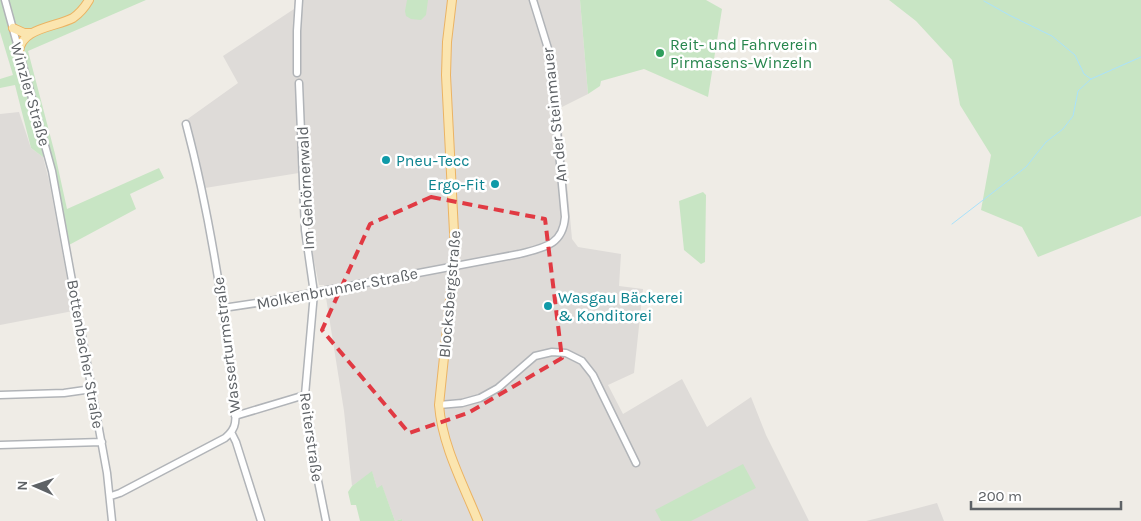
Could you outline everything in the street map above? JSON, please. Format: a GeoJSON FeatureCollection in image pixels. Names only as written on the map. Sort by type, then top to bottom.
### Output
{"type":"FeatureCollection","features":[{"type":"Feature","properties":{"kind":"main road"},"geometry":{"type":"LineString","coordinates":[[19,52],[21,43],[33,33],[73,18],[83,10],[89,0]]}},
{"type":"Feature","properties":{"kind":"main road","name":"Blocksbergstraße"},"geometry":{"type":"LineString","coordinates":[[452,0],[447,42],[446,75],[455,240],[454,266],[439,405],[441,426],[445,440],[478,521]]}},
{"type":"Feature","properties":{"kind":"main road"},"geometry":{"type":"LineString","coordinates":[[13,28],[24,33],[33,33]]}},
{"type":"Feature","properties":{"kind":"street","name":"Winzler Straße"},"geometry":{"type":"LineString","coordinates":[[5,0],[55,188]]}},
{"type":"Feature","properties":{"kind":"street"},"geometry":{"type":"LineString","coordinates":[[298,73],[297,30],[299,0]]}},
{"type":"Feature","properties":{"kind":"street","name":"An der Steinmauer"},"geometry":{"type":"LineString","coordinates":[[534,0],[550,55],[565,217],[563,231]]}},
{"type":"Feature","properties":{"kind":"street","name":"Im Gehörnerwald"},"geometry":{"type":"LineString","coordinates":[[299,83],[305,230],[314,293]]}},
{"type":"Feature","properties":{"kind":"street","name":"Wasserturmstraße"},"geometry":{"type":"LineString","coordinates":[[111,496],[225,438],[231,432],[236,416],[223,308],[204,199],[186,124]]}},
{"type":"Feature","properties":{"kind":"street","name":"Bottenbacher Straße"},"geometry":{"type":"LineString","coordinates":[[55,188],[102,442],[111,496],[112,521]]}},
{"type":"Feature","properties":{"kind":"street","name":"Molkenbrunner Straße"},"geometry":{"type":"LineString","coordinates":[[223,308],[314,293],[519,254],[549,245],[563,231]]}},
{"type":"Feature","properties":{"kind":"street","name":"Reiterstraße"},"geometry":{"type":"LineString","coordinates":[[314,293],[305,395],[326,521]]}},
{"type":"Feature","properties":{"kind":"street"},"geometry":{"type":"LineString","coordinates":[[439,405],[462,404],[480,398],[498,388],[535,356],[552,352],[566,353],[582,361],[593,375],[636,463]]}},
{"type":"Feature","properties":{"kind":"street"},"geometry":{"type":"LineString","coordinates":[[0,395],[64,393],[92,389]]}},
{"type":"Feature","properties":{"kind":"street"},"geometry":{"type":"LineString","coordinates":[[236,416],[305,395]]}},
{"type":"Feature","properties":{"kind":"street"},"geometry":{"type":"LineString","coordinates":[[231,432],[236,442],[261,521]]}},
{"type":"Feature","properties":{"kind":"street"},"geometry":{"type":"LineString","coordinates":[[0,445],[102,442]]}},
{"type":"Feature","properties":{"kind":"highlighted area"},"geometry":{"type":"Polygon","coordinates":[[[431,197],[545,219],[562,358],[468,413],[409,433],[322,330],[370,224],[431,197]]]}},
{"type":"Feature","properties":{"kind":"shaded area"},"geometry":{"type":"Polygon","coordinates":[[[295,0],[580,0],[588,94],[560,108],[572,239],[578,247],[621,254],[619,286],[643,289],[634,373],[608,385],[623,414],[682,379],[707,427],[751,397],[766,435],[809,521],[402,521],[402,519],[395,521],[382,486],[377,488],[372,472],[352,486],[344,411],[324,285],[319,285],[309,236],[305,172],[205,188],[198,153],[189,153],[182,123],[238,83],[223,56],[294,9],[295,0]]]}},
{"type":"Feature","properties":{"kind":"shaded area"},"geometry":{"type":"Polygon","coordinates":[[[19,112],[31,148],[43,157],[73,311],[0,325],[0,114],[19,112]]]}},
{"type":"Feature","properties":{"kind":"shaded area"},"geometry":{"type":"Polygon","coordinates":[[[937,503],[944,521],[866,521],[907,511],[937,503]]]}},
{"type":"Feature","properties":{"kind":"green space"},"geometry":{"type":"Polygon","coordinates":[[[0,0],[146,0],[28,51],[55,154],[67,209],[159,168],[164,178],[130,194],[136,209],[69,245],[51,155],[43,157],[31,148],[15,85],[0,88],[0,79],[13,75],[0,32],[0,0]]]}},
{"type":"Feature","properties":{"kind":"green space"},"geometry":{"type":"Polygon","coordinates":[[[407,0],[428,0],[426,15],[421,20],[411,19],[406,16],[407,0]]]}},
{"type":"Feature","properties":{"kind":"green space","name":"Reit- und Fahrverein Pirmasens-Winzeln"},"geometry":{"type":"Polygon","coordinates":[[[580,0],[706,0],[722,9],[708,97],[644,69],[601,81],[600,86],[588,94],[580,0]]]}},
{"type":"Feature","properties":{"kind":"green space"},"geometry":{"type":"Polygon","coordinates":[[[889,0],[1141,0],[1141,216],[1038,257],[1022,227],[981,210],[991,155],[960,105],[952,60],[916,21],[889,0]]]}},
{"type":"Feature","properties":{"kind":"green space"},"geometry":{"type":"Polygon","coordinates":[[[703,192],[706,195],[705,262],[701,264],[684,250],[679,201],[703,192]]]}},
{"type":"Feature","properties":{"kind":"green space"},"geometry":{"type":"Polygon","coordinates":[[[743,464],[756,488],[691,521],[661,521],[655,510],[743,464]]]}},
{"type":"Feature","properties":{"kind":"green space"},"geometry":{"type":"Polygon","coordinates":[[[372,471],[377,488],[382,485],[395,521],[360,521],[356,505],[351,505],[348,492],[352,486],[372,471]]]}},
{"type":"Feature","properties":{"kind":"waterway"},"geometry":{"type":"LineString","coordinates":[[984,1],[1052,36],[1075,55],[1084,74],[1091,79]]}},
{"type":"Feature","properties":{"kind":"waterway"},"geometry":{"type":"LineString","coordinates":[[952,224],[1026,167],[1046,142],[1063,129],[1073,116],[1078,91],[1091,79],[1141,57]]}},
{"type":"Feature","properties":{"kind":"place","name":"Reit- und Fahrverein Pirmasens-Winzeln"},"geometry":{"type":"Point","coordinates":[660,53]}},
{"type":"Feature","properties":{"kind":"place","name":"Pneu-Tecc"},"geometry":{"type":"Point","coordinates":[386,160]}},
{"type":"Feature","properties":{"kind":"place","name":"Ergo-Fit"},"geometry":{"type":"Point","coordinates":[495,184]}},
{"type":"Feature","properties":{"kind":"place","name":"Wasgau Bäckerei & Konditorei"},"geometry":{"type":"Point","coordinates":[548,306]}}]}
